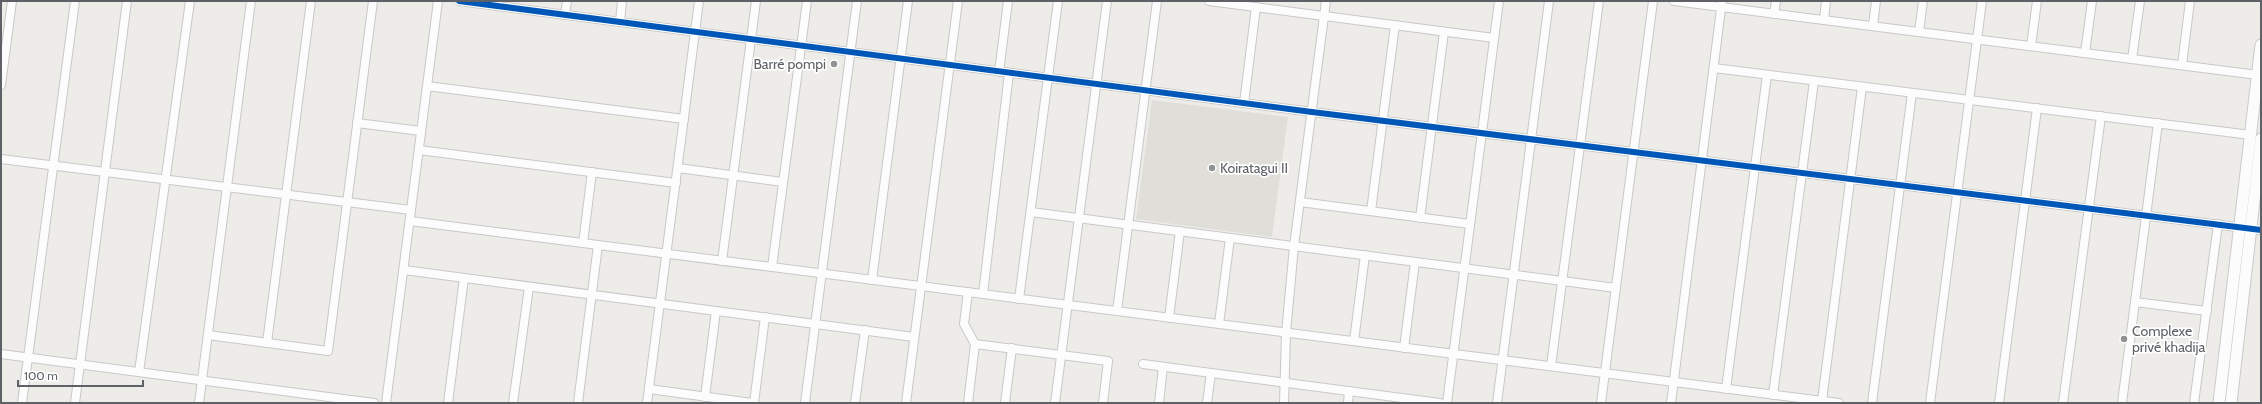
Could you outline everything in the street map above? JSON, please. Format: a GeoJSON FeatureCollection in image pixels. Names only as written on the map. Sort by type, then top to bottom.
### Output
{"type":"FeatureCollection","features":[{"type":"Feature","properties":{"kind":"main road"},"geometry":{"type":"LineString","coordinates":[[2230,403],[2256,229],[2255,143],[2261,45]]}},
{"type":"Feature","properties":{"kind":"main road"},"geometry":{"type":"LineString","coordinates":[[2219,403],[2238,227],[2255,143]]}},
{"type":"Feature","properties":{"kind":"street"},"geometry":{"type":"LineString","coordinates":[[1,85],[12,1]]}},
{"type":"Feature","properties":{"kind":"street"},"geometry":{"type":"LineString","coordinates":[[22,403],[75,1]]}},
{"type":"Feature","properties":{"kind":"street"},"geometry":{"type":"LineString","coordinates":[[75,403],[127,1]]}},
{"type":"Feature","properties":{"kind":"street"},"geometry":{"type":"LineString","coordinates":[[139,372],[190,1]]}},
{"type":"Feature","properties":{"kind":"street"},"geometry":{"type":"LineString","coordinates":[[199,403],[251,1]]}},
{"type":"Feature","properties":{"kind":"street"},"geometry":{"type":"LineString","coordinates":[[267,343],[311,1]]}},
{"type":"Feature","properties":{"kind":"street"},"geometry":{"type":"LineString","coordinates":[[208,335],[328,351],[373,1]]}},
{"type":"Feature","properties":{"kind":"street"},"geometry":{"type":"LineString","coordinates":[[386,403],[438,1]]}},
{"type":"Feature","properties":{"kind":"street"},"geometry":{"type":"LineString","coordinates":[[459,1],[503,4],[565,15],[1244,104],[2256,229]]}},
{"type":"Feature","properties":{"kind":"street"},"geometry":{"type":"LineString","coordinates":[[565,15],[567,1]]}},
{"type":"Feature","properties":{"kind":"street"},"geometry":{"type":"LineString","coordinates":[[620,22],[622,1]]}},
{"type":"Feature","properties":{"kind":"street"},"geometry":{"type":"LineString","coordinates":[[647,403],[699,1]]}},
{"type":"Feature","properties":{"kind":"street"},"geometry":{"type":"LineString","coordinates":[[722,261],[756,1]]}},
{"type":"Feature","properties":{"kind":"street"},"geometry":{"type":"LineString","coordinates":[[772,268],[807,1]]}},
{"type":"Feature","properties":{"kind":"street"},"geometry":{"type":"LineString","coordinates":[[805,403],[857,1]]}},
{"type":"Feature","properties":{"kind":"street"},"geometry":{"type":"LineString","coordinates":[[872,280],[908,1]]}},
{"type":"Feature","properties":{"kind":"street"},"geometry":{"type":"LineString","coordinates":[[906,403],[958,1]]}},
{"type":"Feature","properties":{"kind":"street"},"geometry":{"type":"LineString","coordinates":[[999,72],[1008,1]]}},
{"type":"Feature","properties":{"kind":"street"},"geometry":{"type":"LineString","coordinates":[[1019,299],[1058,1]]}},
{"type":"Feature","properties":{"kind":"street"},"geometry":{"type":"LineString","coordinates":[[1055,403],[1107,1]]}},
{"type":"Feature","properties":{"kind":"street"},"geometry":{"type":"LineString","coordinates":[[1117,311],[1157,1]]}},
{"type":"Feature","properties":{"kind":"street"},"geometry":{"type":"LineString","coordinates":[[1209,1],[1494,38]]}},
{"type":"Feature","properties":{"kind":"street"},"geometry":{"type":"LineString","coordinates":[[1284,403],[1286,333],[1294,246],[1326,1]]}},
{"type":"Feature","properties":{"kind":"street"},"geometry":{"type":"LineString","coordinates":[[1447,403],[1499,1]]}},
{"type":"Feature","properties":{"kind":"street"},"geometry":{"type":"LineString","coordinates":[[1497,403],[1549,1]]}},
{"type":"Feature","properties":{"kind":"street"},"geometry":{"type":"LineString","coordinates":[[1551,366],[1599,1]]}},
{"type":"Feature","properties":{"kind":"street"},"geometry":{"type":"LineString","coordinates":[[1601,403],[1653,1]]}},
{"type":"Feature","properties":{"kind":"street"},"geometry":{"type":"LineString","coordinates":[[1674,1],[1722,4],[1774,14],[2258,75]]}},
{"type":"Feature","properties":{"kind":"street"},"geometry":{"type":"LineString","coordinates":[[1774,14],[1776,1]]}},
{"type":"Feature","properties":{"kind":"street"},"geometry":{"type":"LineString","coordinates":[[1824,20],[1826,1]]}},
{"type":"Feature","properties":{"kind":"street"},"geometry":{"type":"LineString","coordinates":[[1873,26],[1876,1]]}},
{"type":"Feature","properties":{"kind":"street"},"geometry":{"type":"LineString","coordinates":[[1919,32],[1923,1]]}},
{"type":"Feature","properties":{"kind":"street"},"geometry":{"type":"LineString","coordinates":[[1930,403],[1982,1]]}},
{"type":"Feature","properties":{"kind":"street"},"geometry":{"type":"LineString","coordinates":[[2031,46],[2037,1]]}},
{"type":"Feature","properties":{"kind":"street"},"geometry":{"type":"LineString","coordinates":[[2085,53],[2092,1]]}},
{"type":"Feature","properties":{"kind":"street"},"geometry":{"type":"LineString","coordinates":[[2132,59],[2140,1]]}},
{"type":"Feature","properties":{"kind":"street"},"geometry":{"type":"LineString","coordinates":[[2182,65],[2190,1]]}},
{"type":"Feature","properties":{"kind":"street"},"geometry":{"type":"LineString","coordinates":[[1671,403],[1722,4]]}},
{"type":"Feature","properties":{"kind":"street"},"geometry":{"type":"LineString","coordinates":[[1244,104],[1256,7]]}},
{"type":"Feature","properties":{"kind":"street"},"geometry":{"type":"LineString","coordinates":[[1371,211],[1395,25]]}},
{"type":"Feature","properties":{"kind":"street"},"geometry":{"type":"LineString","coordinates":[[1420,218],[1444,32]]}},
{"type":"Feature","properties":{"kind":"street"},"geometry":{"type":"LineString","coordinates":[[1714,68],[2158,123],[2255,143]]}},
{"type":"Feature","properties":{"kind":"street"},"geometry":{"type":"LineString","coordinates":[[983,294],[1009,73]]}},
{"type":"Feature","properties":{"kind":"street"},"geometry":{"type":"LineString","coordinates":[[1726,389],[1766,75]]}},
{"type":"Feature","properties":{"kind":"street"},"geometry":{"type":"LineString","coordinates":[[1773,395],[1814,81]]}},
{"type":"Feature","properties":{"kind":"street"},"geometry":{"type":"LineString","coordinates":[[427,86],[684,119]]}},
{"type":"Feature","properties":{"kind":"street"},"geometry":{"type":"LineString","coordinates":[[1822,401],[1862,87]]}},
{"type":"Feature","properties":{"kind":"street"},"geometry":{"type":"LineString","coordinates":[[1872,403],[1912,93]]}},
{"type":"Feature","properties":{"kind":"street"},"geometry":{"type":"LineString","coordinates":[[1999,403],[2037,108]]}},
{"type":"Feature","properties":{"kind":"street"},"geometry":{"type":"LineString","coordinates":[[2063,403],[2101,116]]}},
{"type":"Feature","properties":{"kind":"street"},"geometry":{"type":"LineString","coordinates":[[357,123],[422,131]]}},
{"type":"Feature","properties":{"kind":"street"},"geometry":{"type":"LineString","coordinates":[[2122,403],[2158,123]]}},
{"type":"Feature","properties":{"kind":"street"},"geometry":{"type":"LineString","coordinates":[[419,150],[676,183]]}},
{"type":"Feature","properties":{"kind":"street"},"geometry":{"type":"LineString","coordinates":[[1,159],[411,210]]}},
{"type":"Feature","properties":{"kind":"street"},"geometry":{"type":"LineString","coordinates":[[678,168],[783,182]]}},
{"type":"Feature","properties":{"kind":"street"},"geometry":{"type":"LineString","coordinates":[[582,243],[592,172]]}},
{"type":"Feature","properties":{"kind":"street"},"geometry":{"type":"LineString","coordinates":[[1300,202],[1470,224]]}},
{"type":"Feature","properties":{"kind":"street"},"geometry":{"type":"LineString","coordinates":[[1031,212],[1616,288]]}},
{"type":"Feature","properties":{"kind":"street"},"geometry":{"type":"LineString","coordinates":[[410,221],[1839,403]]}},
{"type":"Feature","properties":{"kind":"street"},"geometry":{"type":"LineString","coordinates":[[2194,403],[2218,224]]}},
{"type":"Feature","properties":{"kind":"street"},"geometry":{"type":"LineString","coordinates":[[1169,318],[1180,231]]}},
{"type":"Feature","properties":{"kind":"street"},"geometry":{"type":"LineString","coordinates":[[1218,324],[1230,238]]}},
{"type":"Feature","properties":{"kind":"street"},"geometry":{"type":"LineString","coordinates":[[578,403],[598,245]]}},
{"type":"Feature","properties":{"kind":"street"},"geometry":{"type":"LineString","coordinates":[[1354,341],[1365,255]]}},
{"type":"Feature","properties":{"kind":"street"},"geometry":{"type":"LineString","coordinates":[[1404,348],[1415,262]]}},
{"type":"Feature","properties":{"kind":"street"},"geometry":{"type":"LineString","coordinates":[[404,270],[914,337]]}},
{"type":"Feature","properties":{"kind":"street"},"geometry":{"type":"LineString","coordinates":[[448,403],[464,278]]}},
{"type":"Feature","properties":{"kind":"street"},"geometry":{"type":"LineString","coordinates":[[513,403],[529,286]]}},
{"type":"Feature","properties":{"kind":"street"},"geometry":{"type":"LineString","coordinates":[[968,292],[964,324],[975,344],[968,403]]}},
{"type":"Feature","properties":{"kind":"street"},"geometry":{"type":"LineString","coordinates":[[2135,302],[2207,312]]}},
{"type":"Feature","properties":{"kind":"street"},"geometry":{"type":"LineString","coordinates":[[704,397],[716,311]]}},
{"type":"Feature","properties":{"kind":"street"},"geometry":{"type":"LineString","coordinates":[[649,390],[753,403],[765,317]]}},
{"type":"Feature","properties":{"kind":"street"},"geometry":{"type":"LineString","coordinates":[[855,403],[865,330]]}},
{"type":"Feature","properties":{"kind":"street"},"geometry":{"type":"LineString","coordinates":[[975,344],[1108,361],[1103,403]]}},
{"type":"Feature","properties":{"kind":"street"},"geometry":{"type":"LineString","coordinates":[[1005,403],[1012,348]]}},
{"type":"Feature","properties":{"kind":"street"},"geometry":{"type":"LineString","coordinates":[[1,354],[202,381],[322,400],[374,403]]}},
{"type":"Feature","properties":{"kind":"street"},"geometry":{"type":"LineString","coordinates":[[1143,364],[1349,391],[1398,400],[1440,403]]}},
{"type":"Feature","properties":{"kind":"street"},"geometry":{"type":"LineString","coordinates":[[1159,403],[1163,367]]}},
{"type":"Feature","properties":{"kind":"street"},"geometry":{"type":"LineString","coordinates":[[1208,403],[1211,373]]}},
{"type":"Feature","properties":{"kind":"street"},"geometry":{"type":"LineString","coordinates":[[1348,403],[1349,391]]}},
{"type":"Feature","properties":{"kind":"shaded area","name":"Koiratagui II"},"geometry":{"type":"Polygon","coordinates":[[[1152,100],[1288,117],[1272,237],[1136,219],[1152,100]]]}},
{"type":"Feature","properties":{"kind":"cycle path"},"geometry":{"type":"LineString","coordinates":[[459,1],[1312,112],[2261,230]]}},
{"type":"Feature","properties":{"kind":"place","name":"Barré pompi"},"geometry":{"type":"Point","coordinates":[834,64]}},
{"type":"Feature","properties":{"kind":"place","name":"Koiratagui II"},"geometry":{"type":"Point","coordinates":[1212,168]}},
{"type":"Feature","properties":{"kind":"place","name":"Complexe privé khadija"},"geometry":{"type":"Point","coordinates":[2124,339]}}]}
